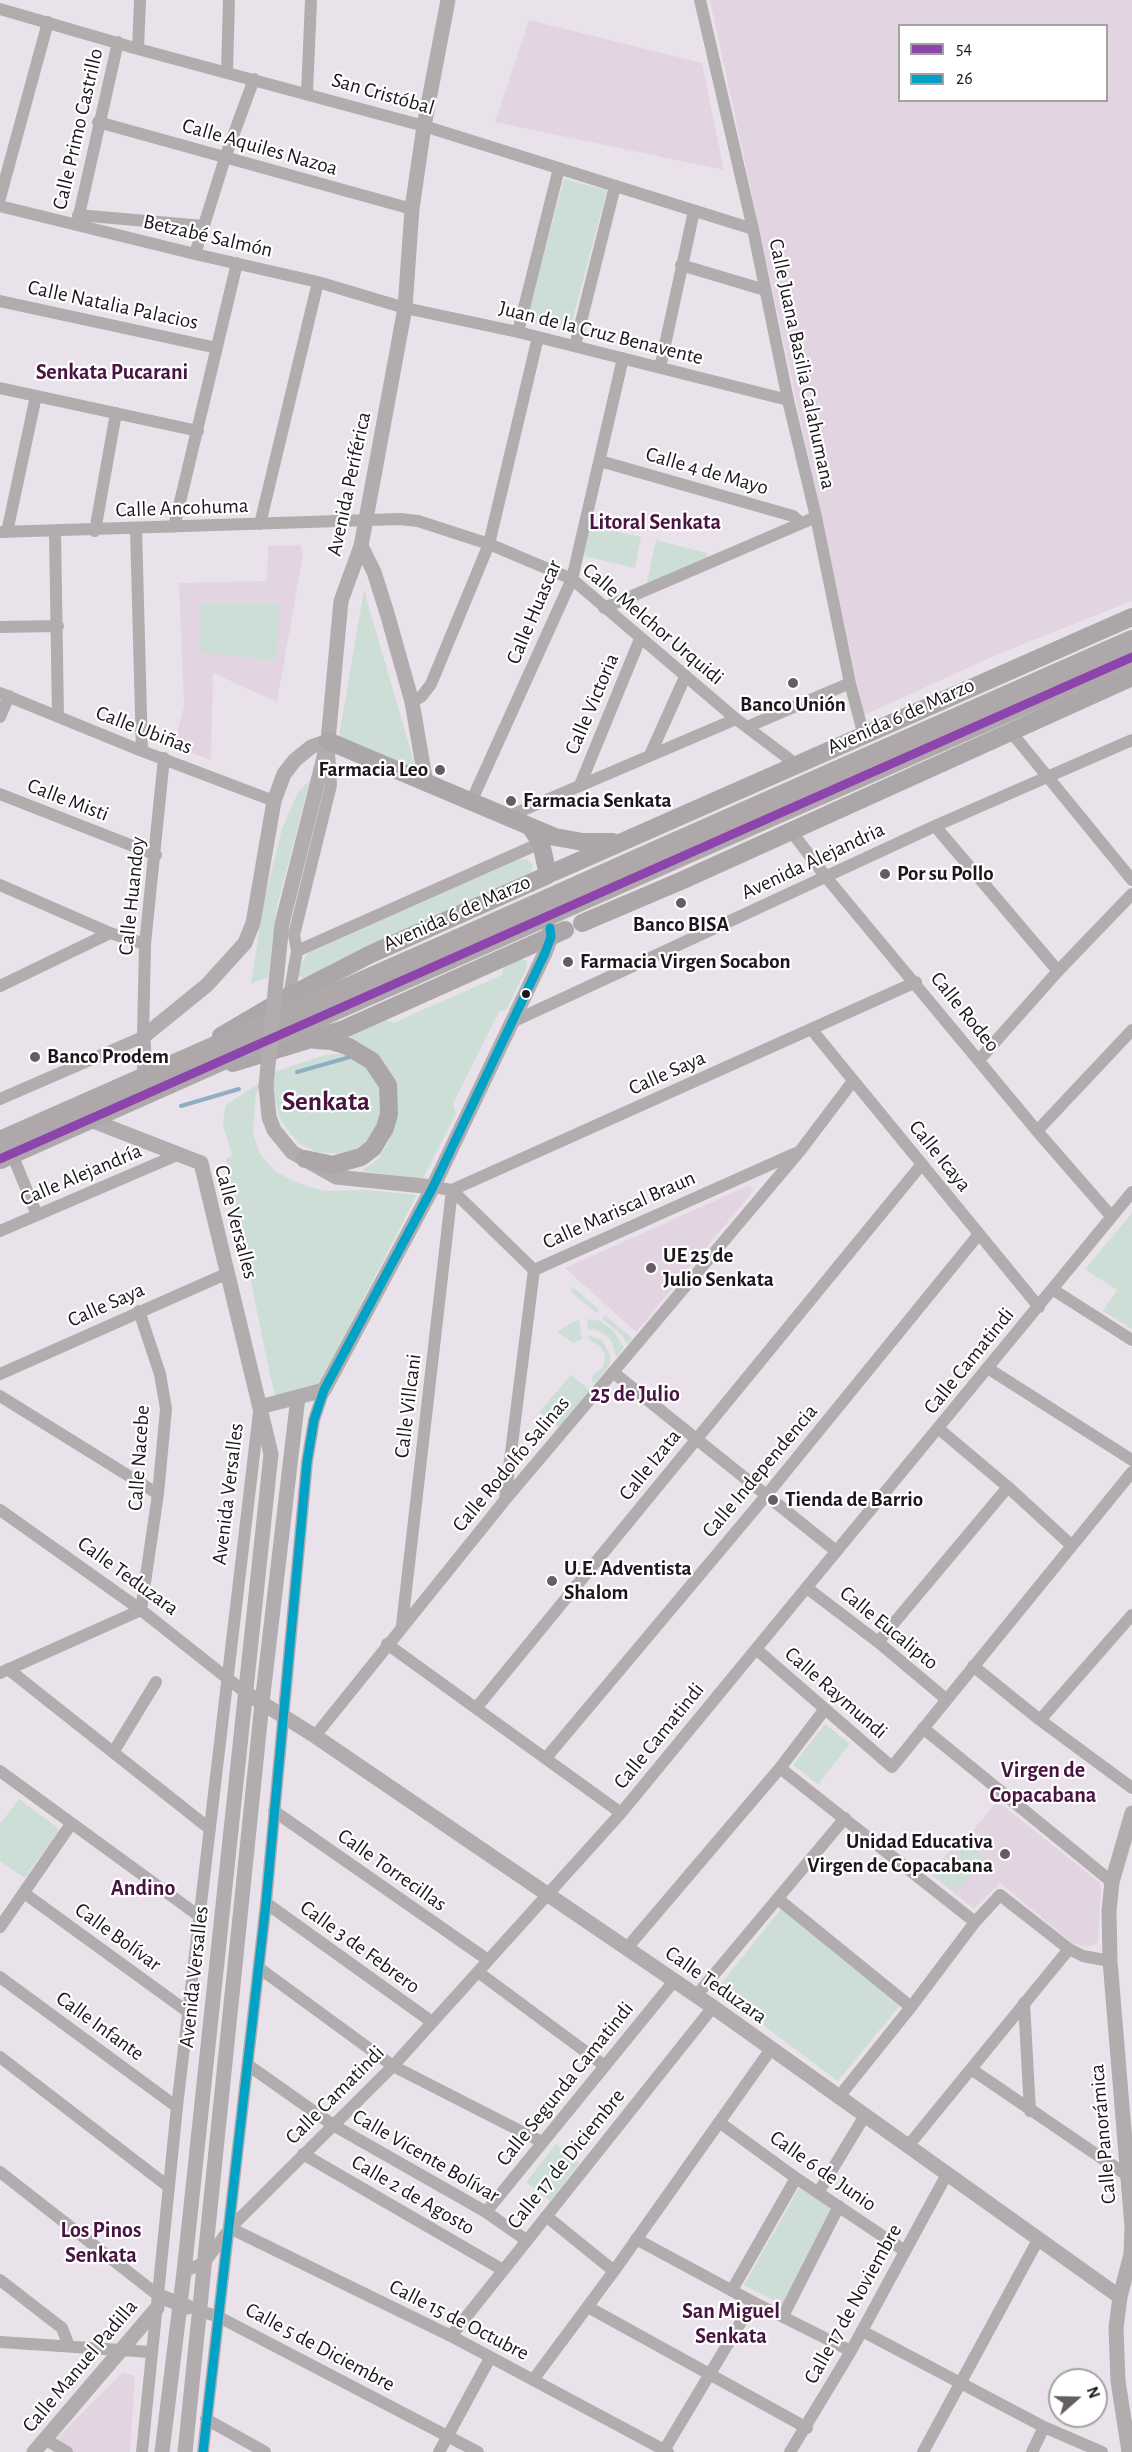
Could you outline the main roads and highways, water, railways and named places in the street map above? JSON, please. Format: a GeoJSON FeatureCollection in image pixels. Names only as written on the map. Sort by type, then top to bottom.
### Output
{"type":"FeatureCollection","features":[{"type":"Feature","properties":{"kind":"highway","name":"Avenida 6 de Marzo"},"geometry":{"type":"LineString","coordinates":[[183,1069],[663,856],[1132,640]]}},
{"type":"Feature","properties":{"kind":"highway","name":"Avenida 6 de Marzo"},"geometry":{"type":"LineString","coordinates":[[663,856],[1132,657]]}},
{"type":"Feature","properties":{"kind":"highway"},"geometry":{"type":"LineString","coordinates":[[4,1152],[145,1076],[183,1069]]}},
{"type":"Feature","properties":{"kind":"highway"},"geometry":{"type":"LineString","coordinates":[[4,1152],[88,1119],[183,1069]]}},
{"type":"Feature","properties":{"kind":"main road","name":"Avenida 6 de Marzo"},"geometry":{"type":"LineString","coordinates":[[183,1069],[289,996],[371,954],[1132,617]]}},
{"type":"Feature","properties":{"kind":"main road"},"geometry":{"type":"LineString","coordinates":[[183,1069],[313,1040],[344,1029],[1132,677]]}},
{"type":"Feature","properties":{"kind":"main road"},"geometry":{"type":"LineString","coordinates":[[328,741],[507,817],[531,828],[548,840],[599,843],[627,840]]}},
{"type":"Feature","properties":{"kind":"main road"},"geometry":{"type":"LineString","coordinates":[[548,840],[551,874]]}},
{"type":"Feature","properties":{"kind":"main road"},"geometry":{"type":"LineString","coordinates":[[551,874],[574,874],[580,877],[589,888],[591,908],[562,930],[539,919],[533,905],[535,890],[551,874]]}},
{"type":"Feature","properties":{"kind":"main road"},"geometry":{"type":"LineString","coordinates":[[305,1159],[333,1165],[361,1157],[373,1148],[385,1128],[390,1100],[388,1085],[372,1061],[347,1046],[331,1041],[313,1040]]}},
{"type":"Feature","properties":{"kind":"waterway"},"geometry":{"type":"LineString","coordinates":[[297,1072],[350,1057]]}},
{"type":"Feature","properties":{"kind":"waterway"},"geometry":{"type":"LineString","coordinates":[[181,1106],[239,1089]]}},
{"type":"Feature","properties":{"kind":"place","name":"Banco Unión"},"geometry":{"type":"Point","coordinates":[793,683]}},
{"type":"Feature","properties":{"kind":"place","name":"Farmacia Leo"},"geometry":{"type":"Point","coordinates":[440,770]}},
{"type":"Feature","properties":{"kind":"place","name":"Farmacia Senkata"},"geometry":{"type":"Point","coordinates":[511,801]}},
{"type":"Feature","properties":{"kind":"place","name":"Por su Pollo"},"geometry":{"type":"Point","coordinates":[885,874]}},
{"type":"Feature","properties":{"kind":"place","name":"Banco BISA"},"geometry":{"type":"Point","coordinates":[681,903]}},
{"type":"Feature","properties":{"kind":"place","name":"Farmacia Virgen Socabon"},"geometry":{"type":"Point","coordinates":[568,962]}},
{"type":"Feature","properties":{"kind":"place","name":"Banco Prodem"},"geometry":{"type":"Point","coordinates":[35,1057]}},
{"type":"Feature","properties":{"kind":"place","name":"UE 25 de Julio Senkata"},"geometry":{"type":"Point","coordinates":[651,1268]}},
{"type":"Feature","properties":{"kind":"place","name":"Tienda de Barrio"},"geometry":{"type":"Point","coordinates":[773,1500]}},
{"type":"Feature","properties":{"kind":"place","name":"U.E. Adventista Shalom"},"geometry":{"type":"Point","coordinates":[552,1581]}},
{"type":"Feature","properties":{"kind":"place","name":"Unidad Educativa Virgen de Copacabana"},"geometry":{"type":"Point","coordinates":[1005,1854]}},
{"type":"Feature","properties":{"kind":"district","name":"Senkata Pucarani"},"geometry":{"type":"Point","coordinates":[112,372]}},
{"type":"Feature","properties":{"kind":"district","name":"Litoral Senkata"},"geometry":{"type":"Point","coordinates":[655,522]}},
{"type":"Feature","properties":{"kind":"district","name":"Senkata"},"geometry":{"type":"Point","coordinates":[326,1102]}},
{"type":"Feature","properties":{"kind":"district","name":"25 de Julio"},"geometry":{"type":"Point","coordinates":[635,1394]}},
{"type":"Feature","properties":{"kind":"district","name":"Virgen de Copacabana"},"geometry":{"type":"Point","coordinates":[1043,1782]}},
{"type":"Feature","properties":{"kind":"district","name":"Andino"},"geometry":{"type":"Point","coordinates":[143,1888]}},
{"type":"Feature","properties":{"kind":"district","name":"Los Pinos Senkata"},"geometry":{"type":"Point","coordinates":[101,2242]}},
{"type":"Feature","properties":{"kind":"district","name":"San Miguel Senkata"},"geometry":{"type":"Point","coordinates":[731,2324]}}]}
